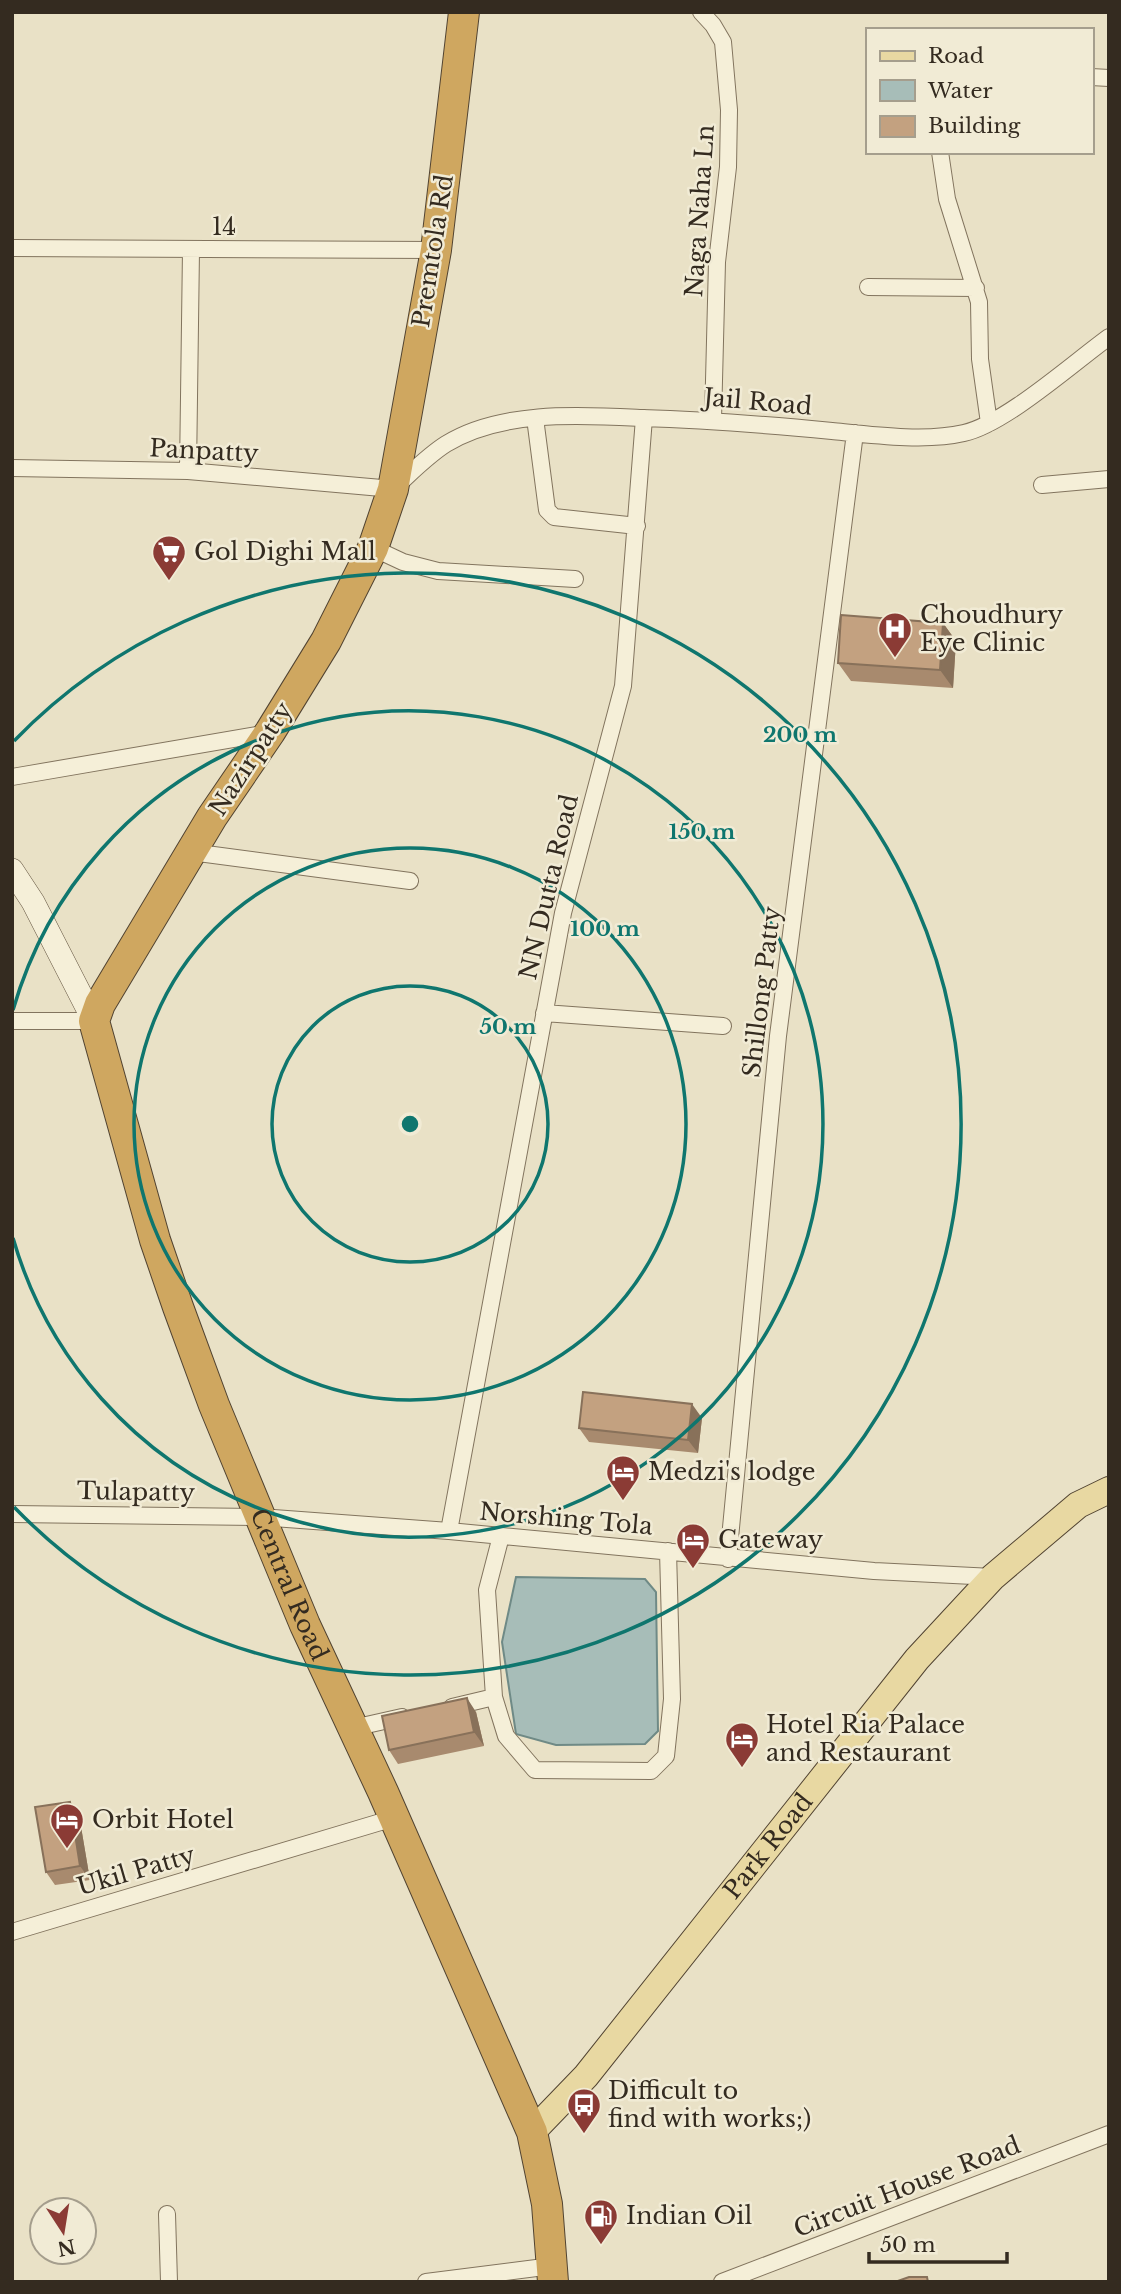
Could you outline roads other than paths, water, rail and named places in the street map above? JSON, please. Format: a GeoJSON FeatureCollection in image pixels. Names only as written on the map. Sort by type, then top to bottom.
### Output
{"type":"FeatureCollection","features":[{"type":"Feature","properties":{"kind":"highway","name":"Premtola Rd"},"geometry":{"type":"LineString","coordinates":[[393,489],[436,250],[464,12]]}},
{"type":"Feature","properties":{"kind":"highway","name":"Nazirpatty"},"geometry":{"type":"LineString","coordinates":[[94,1021],[100,1004],[191,852],[326,641],[373,548],[393,489]]}},
{"type":"Feature","properties":{"kind":"highway","name":"Central Road"},"geometry":{"type":"LineString","coordinates":[[94,1021],[120,1118],[178,1307],[260,1517],[300,1614],[394,1818],[532,2132],[547,2204],[553,2274]]}},
{"type":"Feature","properties":{"kind":"main road","name":"Park Road"},"geometry":{"type":"LineString","coordinates":[[532,2132],[586,2076],[917,1659],[993,1577],[1078,1506],[1109,1490]]}},
{"type":"Feature","properties":{"kind":"street","name":"Naga Naha Ln"},"geometry":{"type":"LineString","coordinates":[[701,12],[723,42],[729,110],[728,167],[717,262],[713,420]]}},
{"type":"Feature","properties":{"kind":"street"},"geometry":{"type":"LineString","coordinates":[[940,154],[947,198],[979,302],[980,359],[989,423]]}},
{"type":"Feature","properties":{"kind":"street","name":"14"},"geometry":{"type":"LineString","coordinates":[[12,248],[436,250]]}},
{"type":"Feature","properties":{"kind":"street"},"geometry":{"type":"LineString","coordinates":[[188,471],[191,250]]}},
{"type":"Feature","properties":{"kind":"street"},"geometry":{"type":"LineString","coordinates":[[868,287],[976,288]]}},
{"type":"Feature","properties":{"kind":"street","name":"Jail Road"},"geometry":{"type":"LineString","coordinates":[[393,489],[446,444],[491,425],[535,418],[588,416],[713,420],[855,433],[949,436],[975,430],[1002,416],[1109,337]]}},
{"type":"Feature","properties":{"kind":"street"},"geometry":{"type":"LineString","coordinates":[[535,418],[547,510],[554,517],[637,526]]}},
{"type":"Feature","properties":{"kind":"street","name":"NN Dutta Road"},"geometry":{"type":"LineString","coordinates":[[449,1531],[544,1013],[578,850],[623,686],[644,418]]}},
{"type":"Feature","properties":{"kind":"street","name":"Shillong Patty"},"geometry":{"type":"LineString","coordinates":[[728,1559],[778,1036],[855,433]]}},
{"type":"Feature","properties":{"kind":"street","name":"Panpatty"},"geometry":{"type":"LineString","coordinates":[[12,468],[188,471],[393,489]]}},
{"type":"Feature","properties":{"kind":"street"},"geometry":{"type":"LineString","coordinates":[[1042,485],[1109,479]]}},
{"type":"Feature","properties":{"kind":"street"},"geometry":{"type":"LineString","coordinates":[[373,548],[403,562],[438,571],[575,579]]}},
{"type":"Feature","properties":{"kind":"street"},"geometry":{"type":"LineString","coordinates":[[12,777],[270,732]]}},
{"type":"Feature","properties":{"kind":"street"},"geometry":{"type":"LineString","coordinates":[[191,852],[410,881]]}},
{"type":"Feature","properties":{"kind":"street"},"geometry":{"type":"LineString","coordinates":[[12,870],[33,902],[94,1021],[12,1021]]}},
{"type":"Feature","properties":{"kind":"street"},"geometry":{"type":"LineString","coordinates":[[544,1013],[723,1026]]}},
{"type":"Feature","properties":{"kind":"street","name":"Tulapatty"},"geometry":{"type":"LineString","coordinates":[[12,1514],[260,1517]]}},
{"type":"Feature","properties":{"kind":"street","name":"Norshing Tola"},"geometry":{"type":"LineString","coordinates":[[260,1517],[449,1531],[874,1571],[993,1577]]}},
{"type":"Feature","properties":{"kind":"street"},"geometry":{"type":"LineString","coordinates":[[501,1536],[486,1590],[494,1697],[506,1736],[535,1770],[651,1771],[666,1756],[672,1699],[668,1551]]}},
{"type":"Feature","properties":{"kind":"street"},"geometry":{"type":"LineString","coordinates":[[442,1709],[494,1697]]}},
{"type":"Feature","properties":{"kind":"street"},"geometry":{"type":"LineString","coordinates":[[353,1728],[417,1714]]}},
{"type":"Feature","properties":{"kind":"street","name":"Ukil Patty"},"geometry":{"type":"LineString","coordinates":[[12,1931],[394,1818]]}},
{"type":"Feature","properties":{"kind":"street","name":"Circuit House Road"},"geometry":{"type":"LineString","coordinates":[[722,2282],[1109,2134]]}},
{"type":"Feature","properties":{"kind":"street"},"geometry":{"type":"LineString","coordinates":[[167,2214],[169,2282]]}},
{"type":"Feature","properties":{"kind":"street"},"geometry":{"type":"LineString","coordinates":[[426,2282],[553,2274]]}},
{"type":"Feature","properties":{"kind":"water"},"geometry":{"type":"Polygon","coordinates":[[[516,1577],[645,1579],[656,1592],[658,1731],[645,1744],[556,1745],[516,1734],[502,1642],[516,1577]]]}},
{"type":"Feature","properties":{"kind":"place","name":"Gol Dighi Mall"},"geometry":{"type":"Point","coordinates":[169,582]}},
{"type":"Feature","properties":{"kind":"place","name":"Choudhury Eye Clinic"},"geometry":{"type":"Point","coordinates":[895,659]}},
{"type":"Feature","properties":{"kind":"place","name":"Medzi's lodge"},"geometry":{"type":"Point","coordinates":[623,1502]}},
{"type":"Feature","properties":{"kind":"place","name":"Gateway"},"geometry":{"type":"Point","coordinates":[693,1570]}},
{"type":"Feature","properties":{"kind":"place","name":"Hotel Ria Palace and Restaurant"},"geometry":{"type":"Point","coordinates":[742,1769]}},
{"type":"Feature","properties":{"kind":"place","name":"Orbit Hotel"},"geometry":{"type":"Point","coordinates":[67,1850]}},
{"type":"Feature","properties":{"kind":"place","name":"Difficult to find with works;)"},"geometry":{"type":"Point","coordinates":[584,2135]}},
{"type":"Feature","properties":{"kind":"place","name":"Indian Oil"},"geometry":{"type":"Point","coordinates":[601,2246]}}]}
